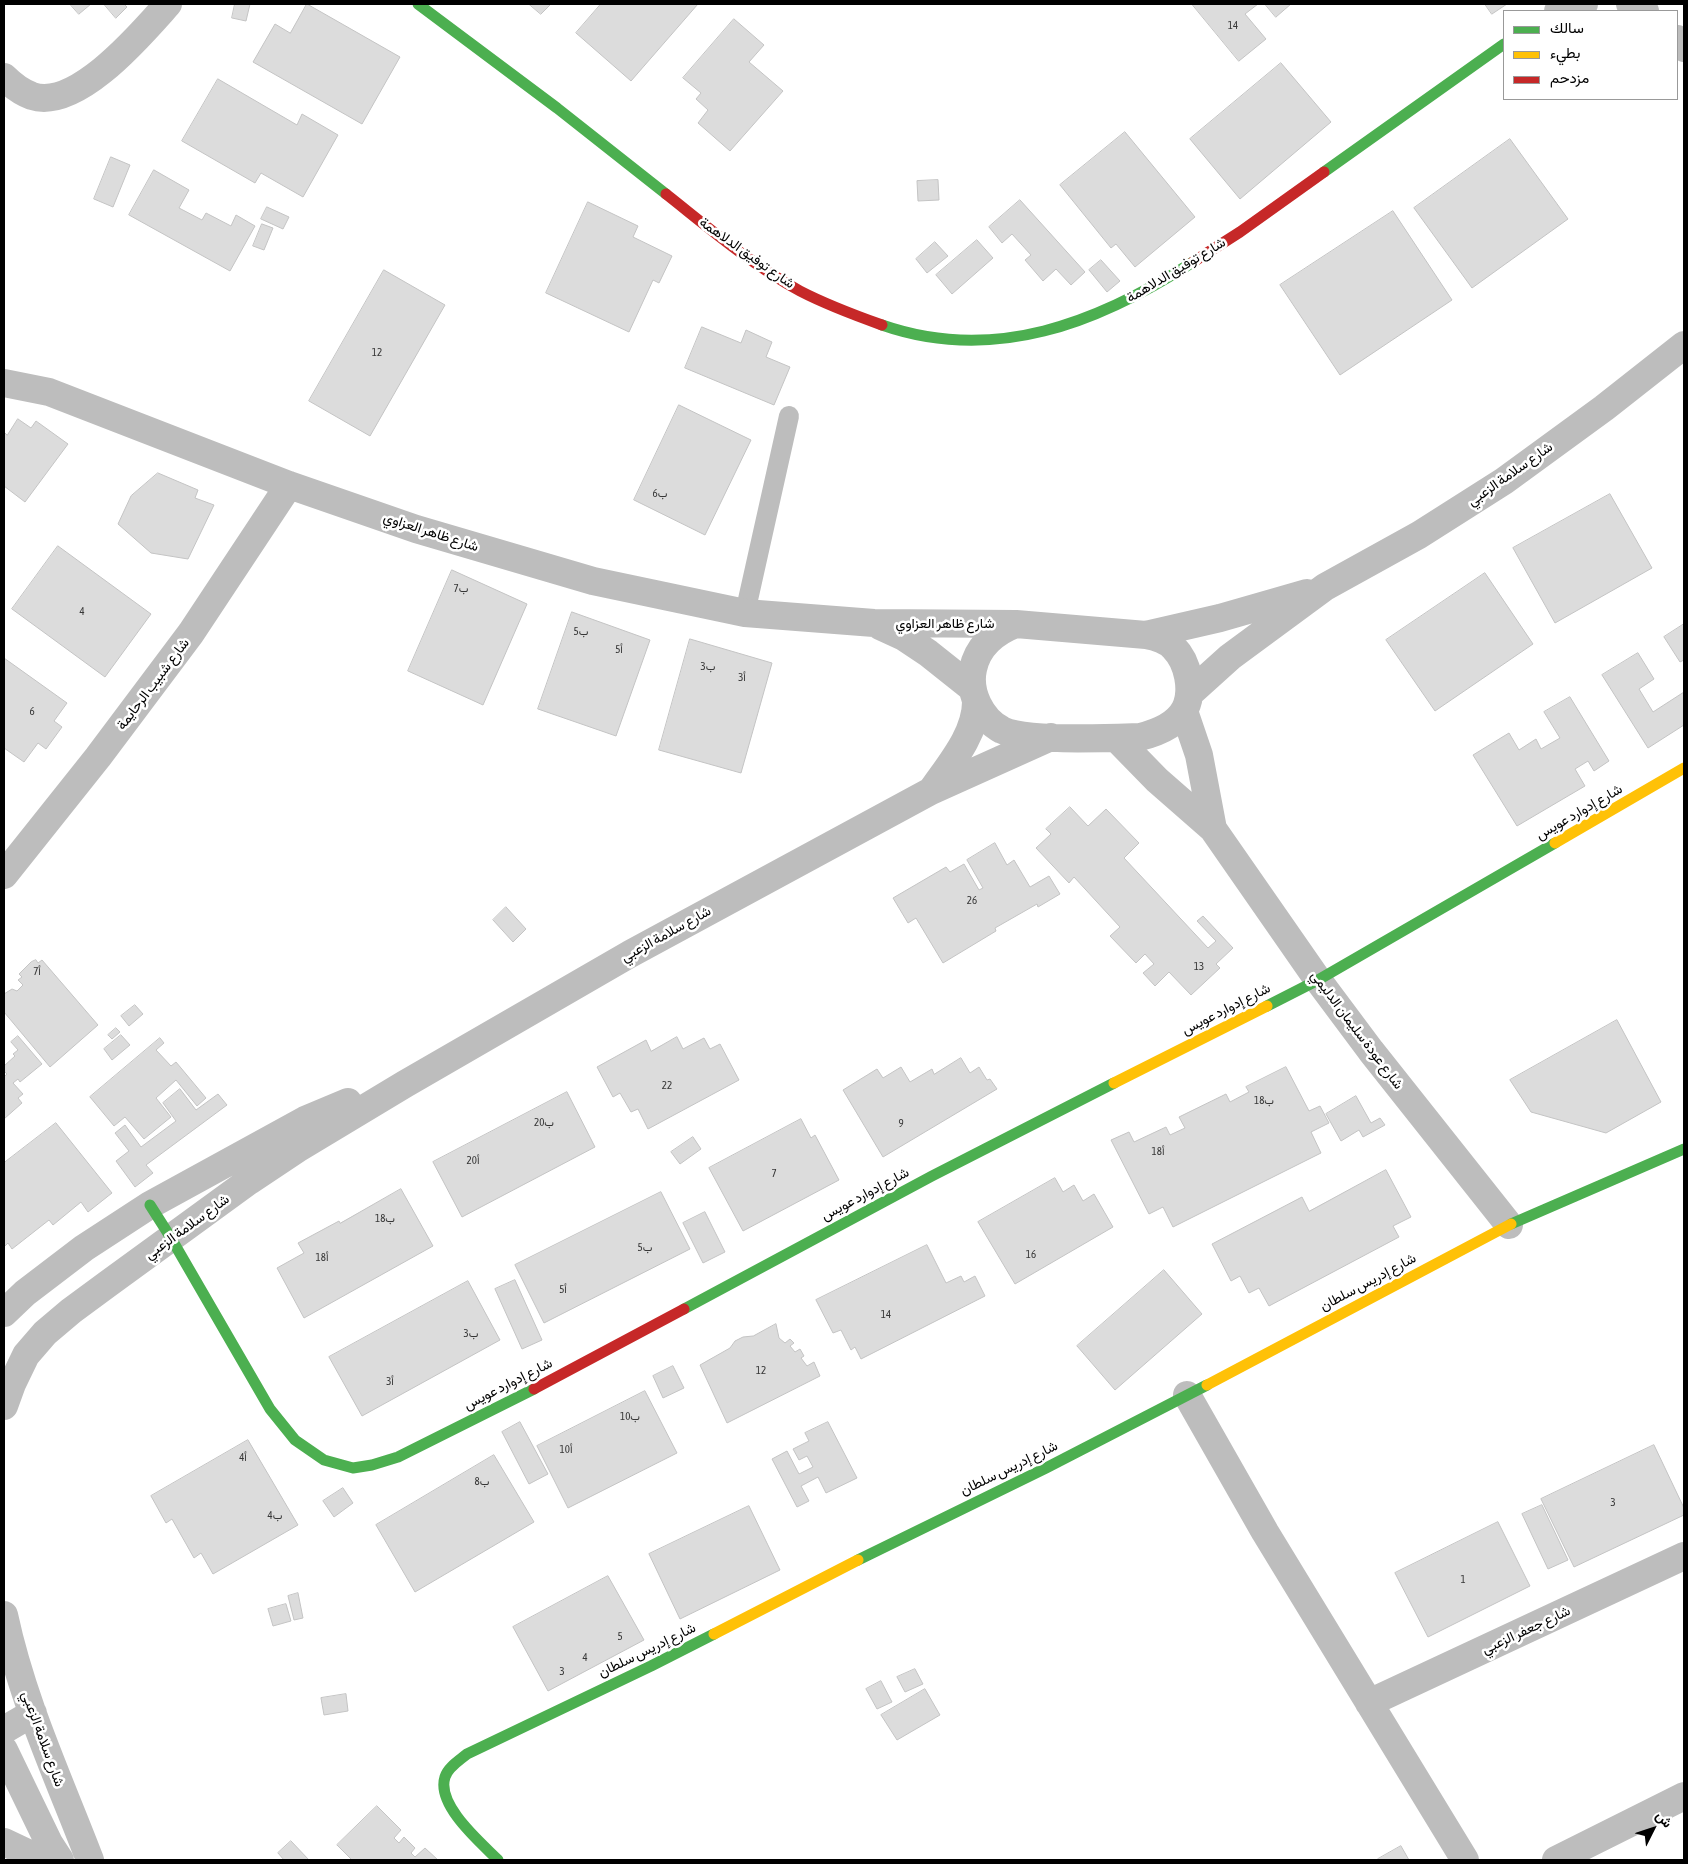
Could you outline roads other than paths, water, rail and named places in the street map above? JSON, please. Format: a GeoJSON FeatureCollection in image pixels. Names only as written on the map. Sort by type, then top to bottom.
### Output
{"type":"FeatureCollection","features":[{"type":"Feature","properties":{"kind":"street"},"geometry":{"type":"LineString","coordinates":[[4,77],[16,88],[34,97],[50,97],[67,93],[115,61],[168,4]]}},
{"type":"Feature","properties":{"kind":"street","name":"شارع توفيق الدلاهمة"},"geometry":{"type":"LineString","coordinates":[[418,4],[557,108],[739,251],[799,290],[842,311],[894,329],[937,339],[998,340],[1051,330],[1108,310],[1159,284],[1240,232],[1503,45]]}},
{"type":"Feature","properties":{"kind":"street"},"geometry":{"type":"LineString","coordinates":[[1562,10],[1584,4]]}},
{"type":"Feature","properties":{"kind":"street"},"geometry":{"type":"LineString","coordinates":[[1630,4],[1643,10]]}},
{"type":"Feature","properties":{"kind":"street","name":"شارع سلامة الزعبي"},"geometry":{"type":"LineString","coordinates":[[6,1390],[26,1356],[45,1333],[70,1311],[249,1181],[297,1149],[404,1084],[630,954],[931,791],[1051,737],[1116,738],[1140,737],[1154,734],[1176,720],[1187,702],[1230,657],[1326,587],[1419,535],[1504,481],[1604,408],[1684,345]]}},
{"type":"Feature","properties":{"kind":"street","name":"شارع ظاهر العزاوي"},"geometry":{"type":"LineString","coordinates":[[4,383],[49,392],[289,485],[416,529],[593,581],[745,614],[874,623],[1016,624],[1146,635]]}},
{"type":"Feature","properties":{"kind":"street","name":"شارع شبيب الرحايمة"},"geometry":{"type":"LineString","coordinates":[[4,875],[98,757],[192,633],[289,485]]}},
{"type":"Feature","properties":{"kind":"street","name":"شارع سلامة الزعبي"},"geometry":{"type":"LineString","coordinates":[[1146,635],[1220,618],[1326,587]]}},
{"type":"Feature","properties":{"kind":"street","name":"شارع ظاهر العزاوي"},"geometry":{"type":"LineString","coordinates":[[874,623],[928,653],[974,695],[990,722],[1004,731],[1020,735],[1051,737]]}},
{"type":"Feature","properties":{"kind":"street","name":"شارع سلامة الزعبي"},"geometry":{"type":"LineString","coordinates":[[931,791],[965,740],[976,716],[973,669],[982,646],[1002,629],[1016,624]]}},
{"type":"Feature","properties":{"kind":"street","name":"شارع عودة سليمان الدليمي"},"geometry":{"type":"LineString","coordinates":[[1146,635],[1169,643],[1183,659],[1187,673],[1187,702],[1213,829]]}},
{"type":"Feature","properties":{"kind":"street","name":"شارع عودة سليمان الدليمي"},"geometry":{"type":"LineString","coordinates":[[1116,738],[1151,773],[1213,829],[1318,980],[1371,1051],[1509,1225]]}},
{"type":"Feature","properties":{"kind":"street","name":"شارع إدوارد عويس"},"geometry":{"type":"LineString","coordinates":[[150,1205],[270,1409],[296,1440],[324,1460],[353,1468],[372,1465],[398,1457],[571,1370],[932,1176],[1318,980],[1684,768]]}},
{"type":"Feature","properties":{"kind":"street","name":"شارع سلامة الزعبي"},"geometry":{"type":"LineString","coordinates":[[4,1313],[26,1292],[84,1248],[150,1205],[305,1120],[351,1101],[404,1084]]}},
{"type":"Feature","properties":{"kind":"street","name":"شارع إدريس سلطان"},"geometry":{"type":"LineString","coordinates":[[498,1860],[453,1810],[445,1794],[444,1778],[451,1767],[467,1754],[651,1666],[858,1560],[1046,1468],[1509,1225],[1684,1149]]}},
{"type":"Feature","properties":{"kind":"street"},"geometry":{"type":"LineString","coordinates":[[1187,1395],[1265,1532],[1465,1860]]}},
{"type":"Feature","properties":{"kind":"street","name":"شارع جعفر الزعبي"},"geometry":{"type":"LineString","coordinates":[[1369,1703],[1684,1556]]}},
{"type":"Feature","properties":{"kind":"street","name":"شارع سلامة الزعبي"},"geometry":{"type":"LineString","coordinates":[[4,1615],[9,1638],[46,1750],[90,1860]]}},
{"type":"Feature","properties":{"kind":"street"},"geometry":{"type":"LineString","coordinates":[[4,1730],[33,1712]]}},
{"type":"Feature","properties":{"kind":"street"},"geometry":{"type":"LineString","coordinates":[[46,1750],[6,1764],[48,1843],[60,1860]]}},
{"type":"Feature","properties":{"kind":"street"},"geometry":{"type":"LineString","coordinates":[[1556,1860],[1684,1796]]}},
{"type":"Feature","properties":{"kind":"street"},"geometry":{"type":"LineString","coordinates":[[4,1842],[42,1860]]}},
{"type":"Feature","properties":{"kind":"lane"},"geometry":{"type":"LineString","coordinates":[[745,614],[790,416]]}}]}
